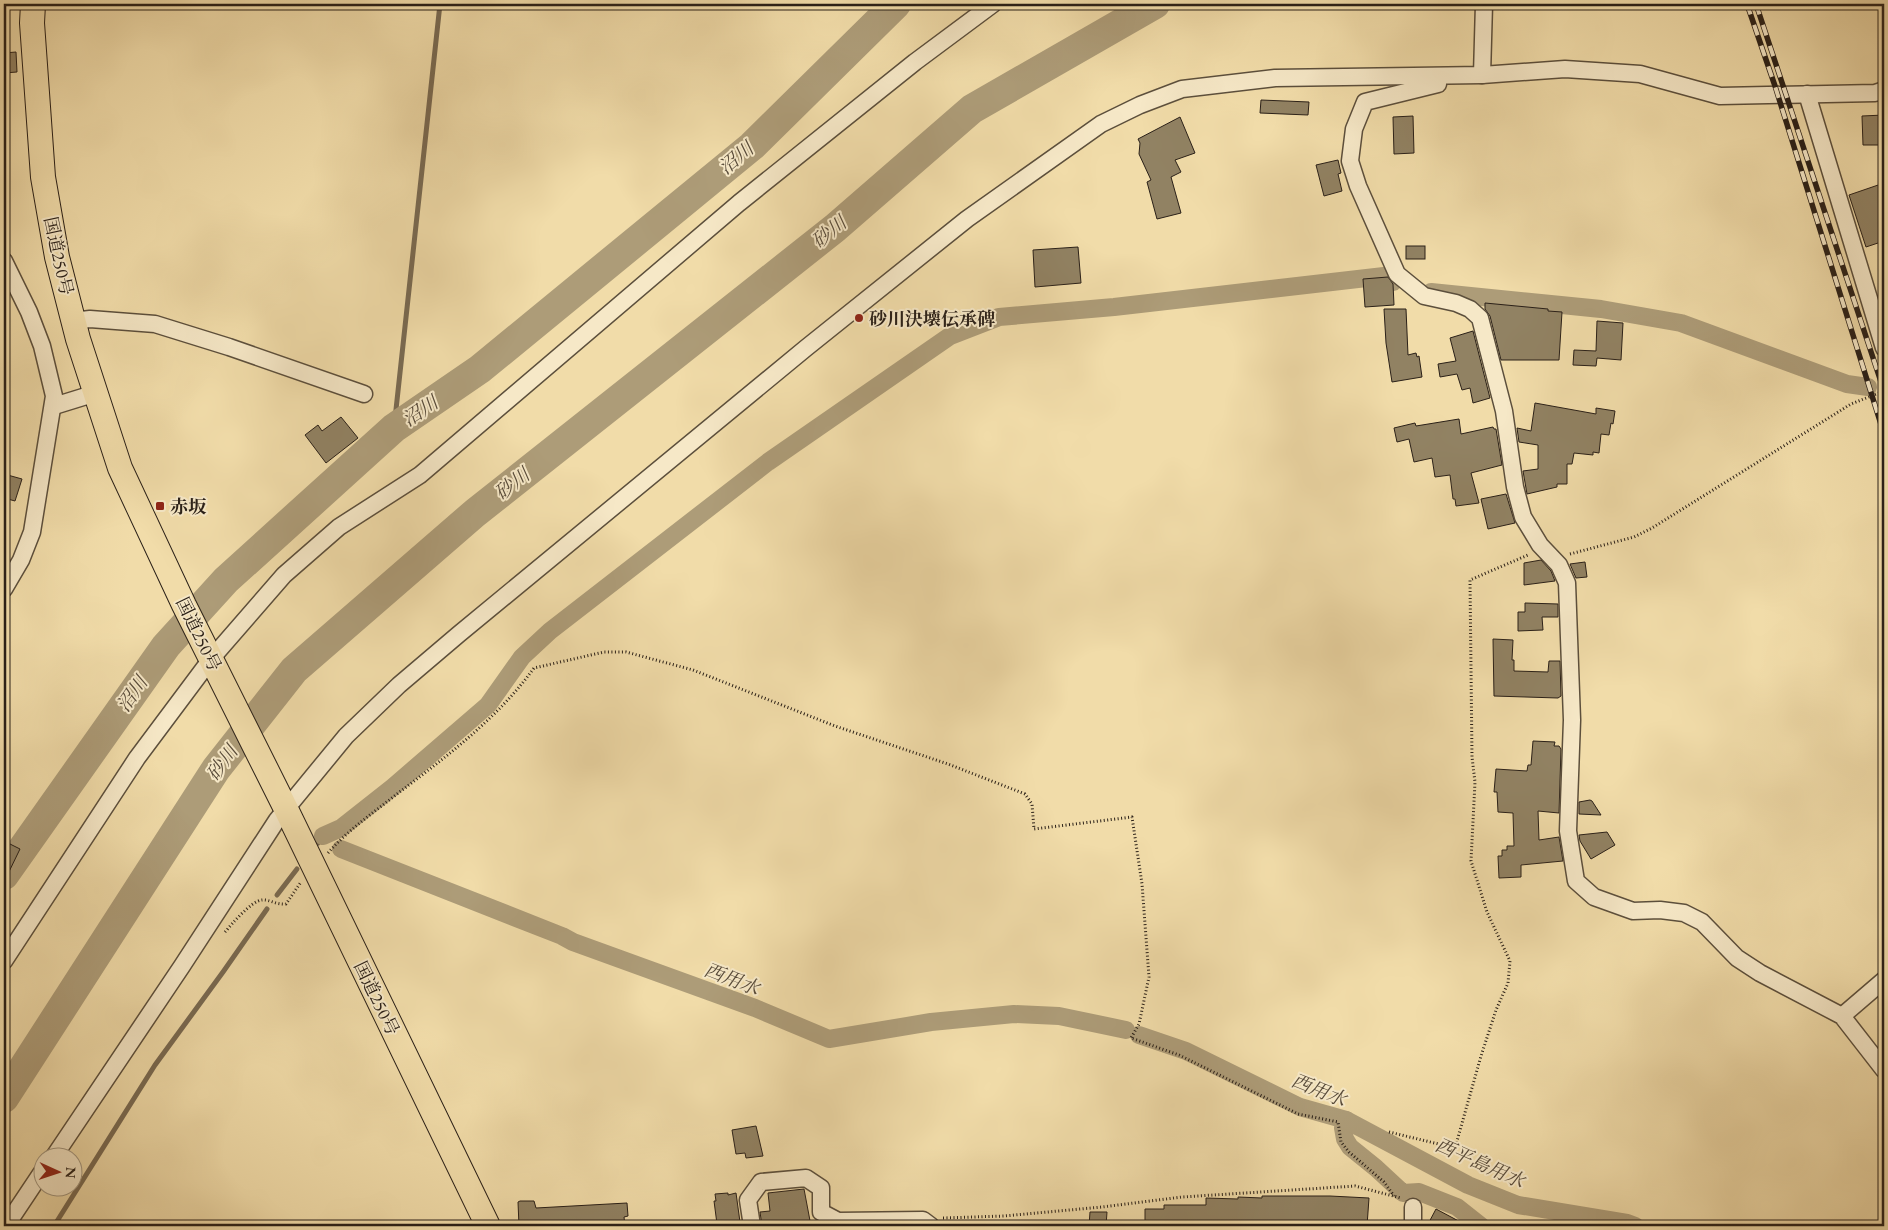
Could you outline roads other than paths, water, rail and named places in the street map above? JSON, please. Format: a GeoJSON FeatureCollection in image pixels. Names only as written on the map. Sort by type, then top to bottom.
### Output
{"type":"FeatureCollection","features":[{"type":"Feature","properties":{"kind":"highway","name":"国道250号"},"geometry":{"type":"LineString","coordinates":[[33,4],[32,23],[43,177],[57,257],[73,321],[120,468],[184,605],[286,809],[488,1226]]}},
{"type":"Feature","properties":{"kind":"street"},"geometry":{"type":"LineString","coordinates":[[4,961],[137,758],[209,655],[284,575],[339,527],[420,474],[739,203],[915,62],[993,4]]}},
{"type":"Feature","properties":{"kind":"street"},"geometry":{"type":"LineString","coordinates":[[1482,75],[1484,4]]}},
{"type":"Feature","properties":{"kind":"street"},"geometry":{"type":"LineString","coordinates":[[59,1148],[286,809],[346,736],[399,686],[452,641],[806,348],[966,219],[1101,124],[1140,104],[1182,89],[1275,78],[1482,75],[1565,69],[1640,74],[1720,96],[1875,93],[1884,90]]}},
{"type":"Feature","properties":{"kind":"street"},"geometry":{"type":"LineString","coordinates":[[1482,75],[1400,92],[1365,102],[1354,129],[1350,161],[1358,186],[1397,274],[1424,296],[1456,302],[1470,309],[1480,318],[1504,411],[1515,487],[1523,517],[1540,545],[1559,565],[1567,583],[1572,720],[1568,831],[1576,881],[1594,897],[1633,911],[1660,910],[1684,913],[1702,922],[1737,958],[1760,973],[1842,1016],[1884,1070]]}},
{"type":"Feature","properties":{"kind":"street"},"geometry":{"type":"LineString","coordinates":[[1807,94],[1884,348]]}},
{"type":"Feature","properties":{"kind":"street"},"geometry":{"type":"LineString","coordinates":[[4,261],[29,312],[42,346],[54,396],[54,406],[32,532],[21,560],[4,589]]}},
{"type":"Feature","properties":{"kind":"street"},"geometry":{"type":"LineString","coordinates":[[73,321],[90,319],[155,324],[229,347],[364,394]]}},
{"type":"Feature","properties":{"kind":"street"},"geometry":{"type":"LineString","coordinates":[[54,406],[96,393]]}},
{"type":"Feature","properties":{"kind":"street"},"geometry":{"type":"LineString","coordinates":[[1842,1016],[1884,980]]}},
{"type":"Feature","properties":{"kind":"street"},"geometry":{"type":"LineString","coordinates":[[752,1226],[748,1200],[761,1182],[806,1178],[821,1188],[821,1212],[838,1224],[923,1220],[929,1225]]}},
{"type":"Feature","properties":{"kind":"street"},"geometry":{"type":"LineString","coordinates":[[6,1226],[32,1187]]}},
{"type":"Feature","properties":{"kind":"street"},"geometry":{"type":"LineString","coordinates":[[1413,1206],[1413,1226]]}},
{"type":"Feature","properties":{"kind":"waterway"},"geometry":{"type":"LineString","coordinates":[[394,428],[440,4]]}},
{"type":"Feature","properties":{"kind":"waterway","name":"沼川"},"geometry":{"type":"LineString","coordinates":[[4,875],[166,646],[226,580],[394,428],[480,369],[752,146],[896,4]]}},
{"type":"Feature","properties":{"kind":"waterway","name":"砂川"},"geometry":{"type":"LineString","coordinates":[[4,1098],[216,769],[294,670],[475,513],[835,228],[972,109],[1155,4]]}},
{"type":"Feature","properties":{"kind":"waterway"},"geometry":{"type":"LineString","coordinates":[[323,836],[341,828],[393,787],[488,705],[522,657],[550,631],[768,462],[950,336],[999,317],[1114,307],[1384,276],[1393,282]]}},
{"type":"Feature","properties":{"kind":"waterway"},"geometry":{"type":"LineString","coordinates":[[1431,292],[1601,309],[1681,323],[1847,384],[1868,387]]}},
{"type":"Feature","properties":{"kind":"waterway"},"geometry":{"type":"LineString","coordinates":[[318,843],[323,836]]}},
{"type":"Feature","properties":{"kind":"waterway","name":"西用水"},"geometry":{"type":"LineString","coordinates":[[341,849],[573,942],[755,1008],[829,1039],[931,1022],[1014,1014],[1059,1016],[1126,1030]]}},
{"type":"Feature","properties":{"kind":"waterway"},"geometry":{"type":"LineString","coordinates":[[277,895],[297,869]]}},
{"type":"Feature","properties":{"kind":"waterway"},"geometry":{"type":"LineString","coordinates":[[54,1226],[155,1065],[267,909]]}},
{"type":"Feature","properties":{"kind":"waterway","name":"西用水"},"geometry":{"type":"LineString","coordinates":[[1139,1035],[1186,1051],[1300,1107],[1346,1120],[1343,1128],[1345,1139],[1350,1147],[1403,1193],[1419,1192],[1457,1207],[1481,1226]]}},
{"type":"Feature","properties":{"kind":"waterway","name":"西平島用水"},"geometry":{"type":"LineString","coordinates":[[1346,1120],[1468,1185],[1518,1205],[1627,1223],[1635,1226]]}},
{"type":"Feature","properties":{"kind":"railway"},"geometry":{"type":"LineString","coordinates":[[1747,4],[1775,86],[1884,434]]}},
{"type":"Feature","properties":{"kind":"railway"},"geometry":{"type":"LineString","coordinates":[[1756,4],[1884,391]]}},
{"type":"Feature","properties":{"kind":"place","name":"砂川決壊伝承碑"},"geometry":{"type":"Point","coordinates":[859,318]}},
{"type":"Feature","properties":{"kind":"place","name":"赤坂"},"geometry":{"type":"Point","coordinates":[160,506]}}]}
